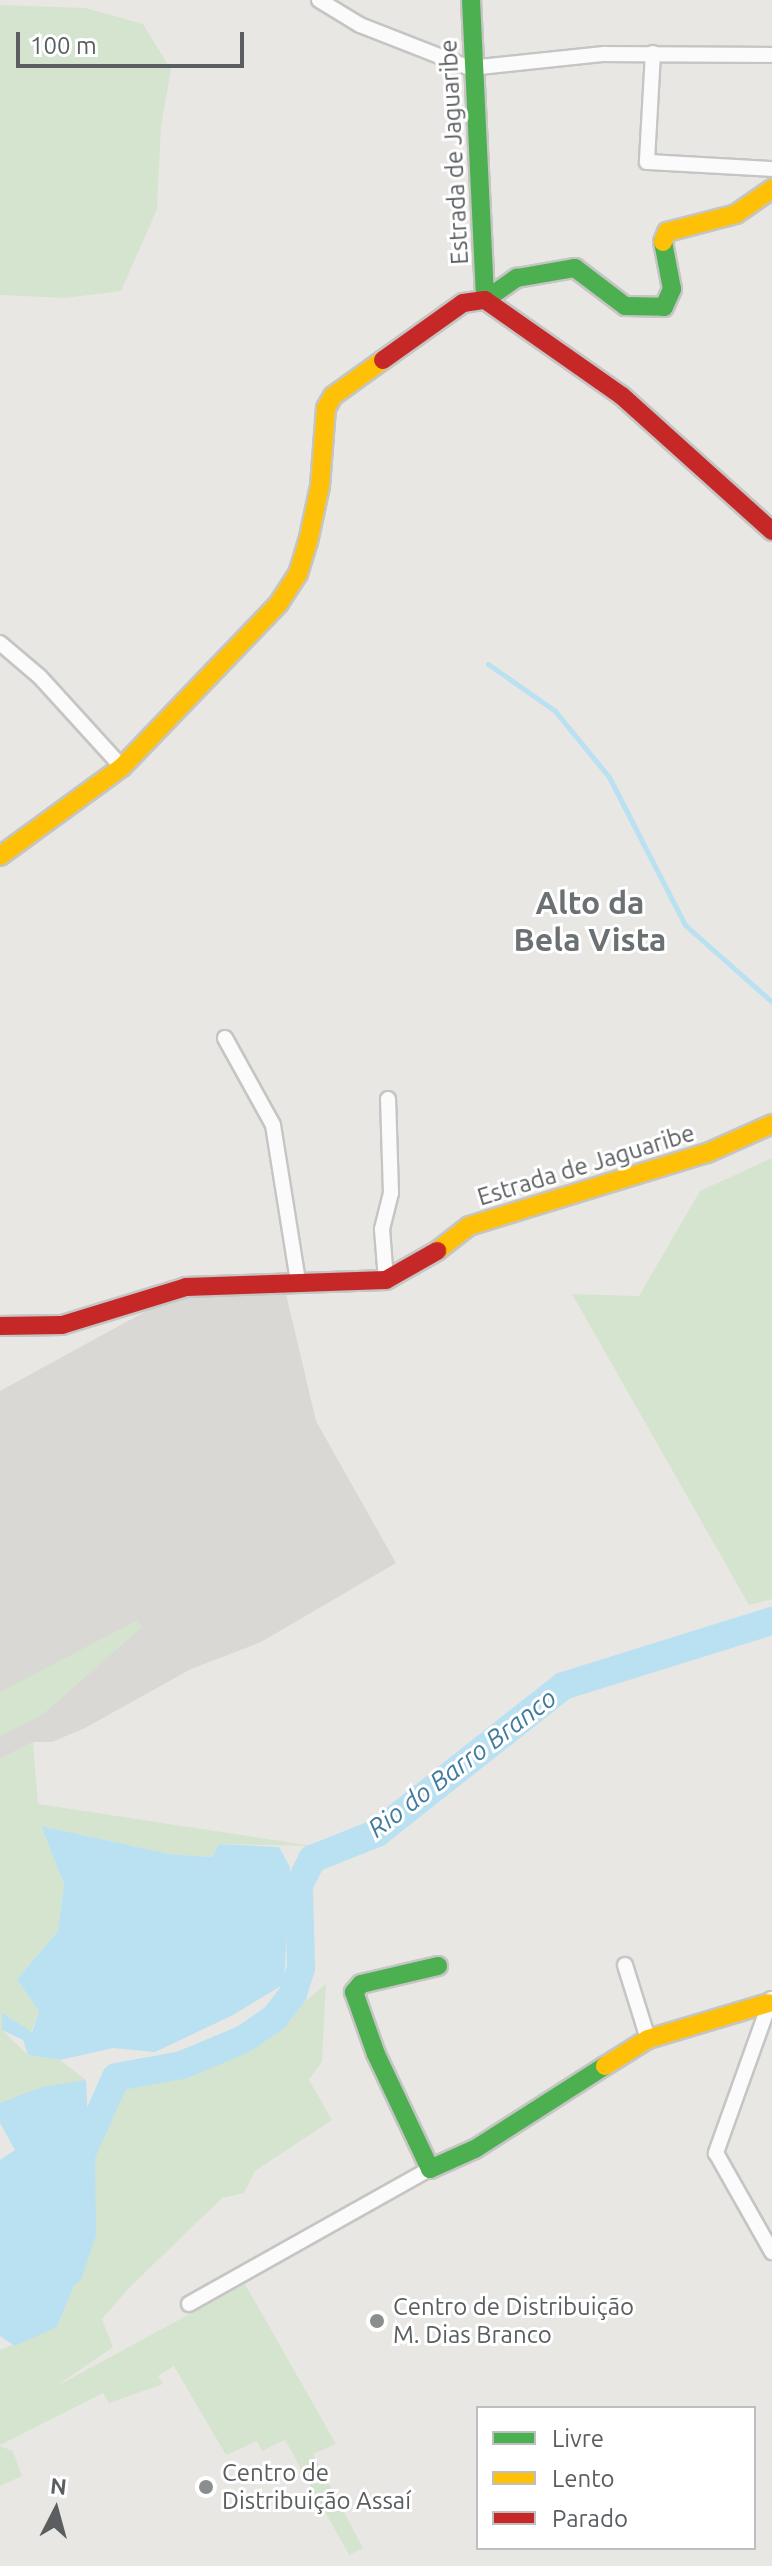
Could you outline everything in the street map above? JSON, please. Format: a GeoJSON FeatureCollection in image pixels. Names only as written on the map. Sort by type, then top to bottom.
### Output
{"type":"FeatureCollection","features":[{"type":"Feature","properties":{"kind":"street"},"geometry":{"type":"LineString","coordinates":[[319,0],[360,25],[470,68],[653,53],[772,55]]}},
{"type":"Feature","properties":{"kind":"street","name":"Estrada de Jaguaribe"},"geometry":{"type":"LineString","coordinates":[[471,0],[470,68],[485,300]]}},
{"type":"Feature","properties":{"kind":"street"},"geometry":{"type":"LineString","coordinates":[[653,53],[647,162],[772,169]]}},
{"type":"Feature","properties":{"kind":"street"},"geometry":{"type":"LineString","coordinates":[[0,856],[122,767],[188,703],[279,603],[298,574],[320,486],[326,408],[333,396],[445,312],[485,300],[517,278],[575,268],[625,306],[664,307],[672,289],[662,245],[667,232],[736,214],[772,189]]}},
{"type":"Feature","properties":{"kind":"street"},"geometry":{"type":"LineString","coordinates":[[485,300],[622,396],[772,531]]}},
{"type":"Feature","properties":{"kind":"street"},"geometry":{"type":"LineString","coordinates":[[0,643],[40,677],[122,767]]}},
{"type":"Feature","properties":{"kind":"street"},"geometry":{"type":"LineString","coordinates":[[225,1038],[263,1099],[273,1125],[298,1281]]}},
{"type":"Feature","properties":{"kind":"street"},"geometry":{"type":"LineString","coordinates":[[386,1280],[382,1229],[391,1193],[388,1099]]}},
{"type":"Feature","properties":{"kind":"street","name":"Estrada de Jaguaribe"},"geometry":{"type":"LineString","coordinates":[[0,1326],[62,1325],[186,1287],[386,1280],[424,1261],[469,1226],[707,1153],[772,1124]]}},
{"type":"Feature","properties":{"kind":"street"},"geometry":{"type":"LineString","coordinates":[[625,1965],[648,2039]]}},
{"type":"Feature","properties":{"kind":"street"},"geometry":{"type":"LineString","coordinates":[[430,2169],[376,2054],[354,1992],[361,1984],[438,1966]]}},
{"type":"Feature","properties":{"kind":"street"},"geometry":{"type":"LineString","coordinates":[[189,2304],[430,2169],[475,2149],[648,2039],[771,1999]]}},
{"type":"Feature","properties":{"kind":"street"},"geometry":{"type":"LineString","coordinates":[[771,1999],[716,2153],[772,2252]]}},
{"type":"Feature","properties":{"kind":"shaded area"},"geometry":{"type":"Polygon","coordinates":[[[179,1293],[286,1294],[316,1421],[396,1563],[261,1642],[191,1669],[85,1728],[52,1742],[33,1742],[0,1759],[0,1391],[179,1293]]]}},
{"type":"Feature","properties":{"kind":"green space"},"geometry":{"type":"Polygon","coordinates":[[[0,5],[85,8],[143,24],[171,70],[161,126],[157,209],[121,291],[65,298],[0,295],[0,5]]]}},
{"type":"Feature","properties":{"kind":"green space"},"geometry":{"type":"Polygon","coordinates":[[[772,1158],[772,1599],[749,1605],[572,1294],[639,1296],[700,1191],[772,1158]]]}},
{"type":"Feature","properties":{"kind":"green space"},"geometry":{"type":"Polygon","coordinates":[[[136,1621],[142,1627],[42,1715],[0,1736],[0,1692],[136,1621]]]}},
{"type":"Feature","properties":{"kind":"green space"},"geometry":{"type":"Polygon","coordinates":[[[33,1742],[38,1804],[313,1846],[219,1844],[212,1857],[170,1854],[41,1826],[64,1884],[58,1931],[17,1979],[39,2012],[31,2032],[2,2030],[28,2055],[60,2060],[86,2080],[0,2103],[0,1759],[33,1742]]]}},
{"type":"Feature","properties":{"kind":"green space"},"geometry":{"type":"Polygon","coordinates":[[[326,1984],[322,2061],[309,2080],[332,2120],[255,2171],[244,2193],[222,2198],[127,2290],[102,2319],[113,2347],[55,2387],[245,2284],[336,2444],[313,2454],[363,2548],[349,2555],[285,2440],[262,2451],[257,2441],[226,2455],[174,2366],[158,2376],[163,2384],[109,2403],[103,2393],[0,2445],[0,2350],[57,2327],[74,2285],[89,2145],[111,2088],[205,2070],[259,2041],[326,1984]]]}},
{"type":"Feature","properties":{"kind":"green space"},"geometry":{"type":"Polygon","coordinates":[[[0,2446],[13,2451],[22,2476],[0,2486],[0,2446]]]}},
{"type":"Feature","properties":{"kind":"water"},"geometry":{"type":"Polygon","coordinates":[[[41,1826],[170,1854],[212,1857],[219,1844],[279,1847],[290,1867],[284,1984],[233,2015],[155,2052],[113,2048],[60,2060],[28,2055],[23,2040],[2,2030],[2,2013],[32,2032],[39,2012],[17,1979],[58,1931],[64,1884],[41,1826]]]}},
{"type":"Feature","properties":{"kind":"water"},"geometry":{"type":"Polygon","coordinates":[[[86,2080],[90,2168],[74,2285],[57,2327],[15,2346],[0,2336],[0,2160],[15,2150],[0,2123],[0,2103],[42,2087],[86,2080]]]}},
{"type":"Feature","properties":{"kind":"waterway"},"geometry":{"type":"LineString","coordinates":[[488,664],[555,711],[609,777],[685,925],[772,1002]]}},
{"type":"Feature","properties":{"kind":"waterway","name":"Rio do Barro Branco"},"geometry":{"type":"LineString","coordinates":[[69,2272],[82,2233],[81,2155],[116,2077],[182,2065],[244,2039],[275,2017],[293,1994],[301,1968],[299,1885],[312,1859],[377,1833],[563,1686],[772,1621]]}},
{"type":"Feature","properties":{"kind":"traffic: fast"},"geometry":{"type":"LineString","coordinates":[[471,0],[485,300],[517,278],[575,268],[625,306],[664,307],[672,289],[663,242]]}},
{"type":"Feature","properties":{"kind":"traffic: fast"},"geometry":{"type":"LineString","coordinates":[[438,1966],[361,1984],[354,1992],[376,2054],[430,2169],[475,2149],[605,2066]]}},
{"type":"Feature","properties":{"kind":"traffic: slow"},"geometry":{"type":"LineString","coordinates":[[663,242],[667,232],[736,214],[772,189]]}},
{"type":"Feature","properties":{"kind":"traffic: slow"},"geometry":{"type":"LineString","coordinates":[[0,856],[122,767],[279,603],[298,574],[308,542],[320,486],[326,408],[333,396],[383,360]]}},
{"type":"Feature","properties":{"kind":"traffic: slow"},"geometry":{"type":"LineString","coordinates":[[437,1251],[469,1226],[707,1153],[772,1124]]}},
{"type":"Feature","properties":{"kind":"traffic: slow"},"geometry":{"type":"LineString","coordinates":[[605,2066],[648,2039],[769,2003]]}},
{"type":"Feature","properties":{"kind":"traffic: jam"},"geometry":{"type":"LineString","coordinates":[[383,360],[463,303],[485,300],[622,396],[772,531]]}},
{"type":"Feature","properties":{"kind":"traffic: jam"},"geometry":{"type":"LineString","coordinates":[[0,1326],[62,1325],[186,1287],[386,1280],[437,1251]]}},
{"type":"Feature","properties":{"kind":"place","name":"Centro de Distribuição M. Dias Branco"},"geometry":{"type":"Point","coordinates":[377,2321]}},
{"type":"Feature","properties":{"kind":"place","name":"Centro de Distribuição Assaí"},"geometry":{"type":"Point","coordinates":[206,2487]}},
{"type":"Feature","properties":{"kind":"district","name":"Alto da Bela Vista"},"geometry":{"type":"Point","coordinates":[590,922]}}]}
